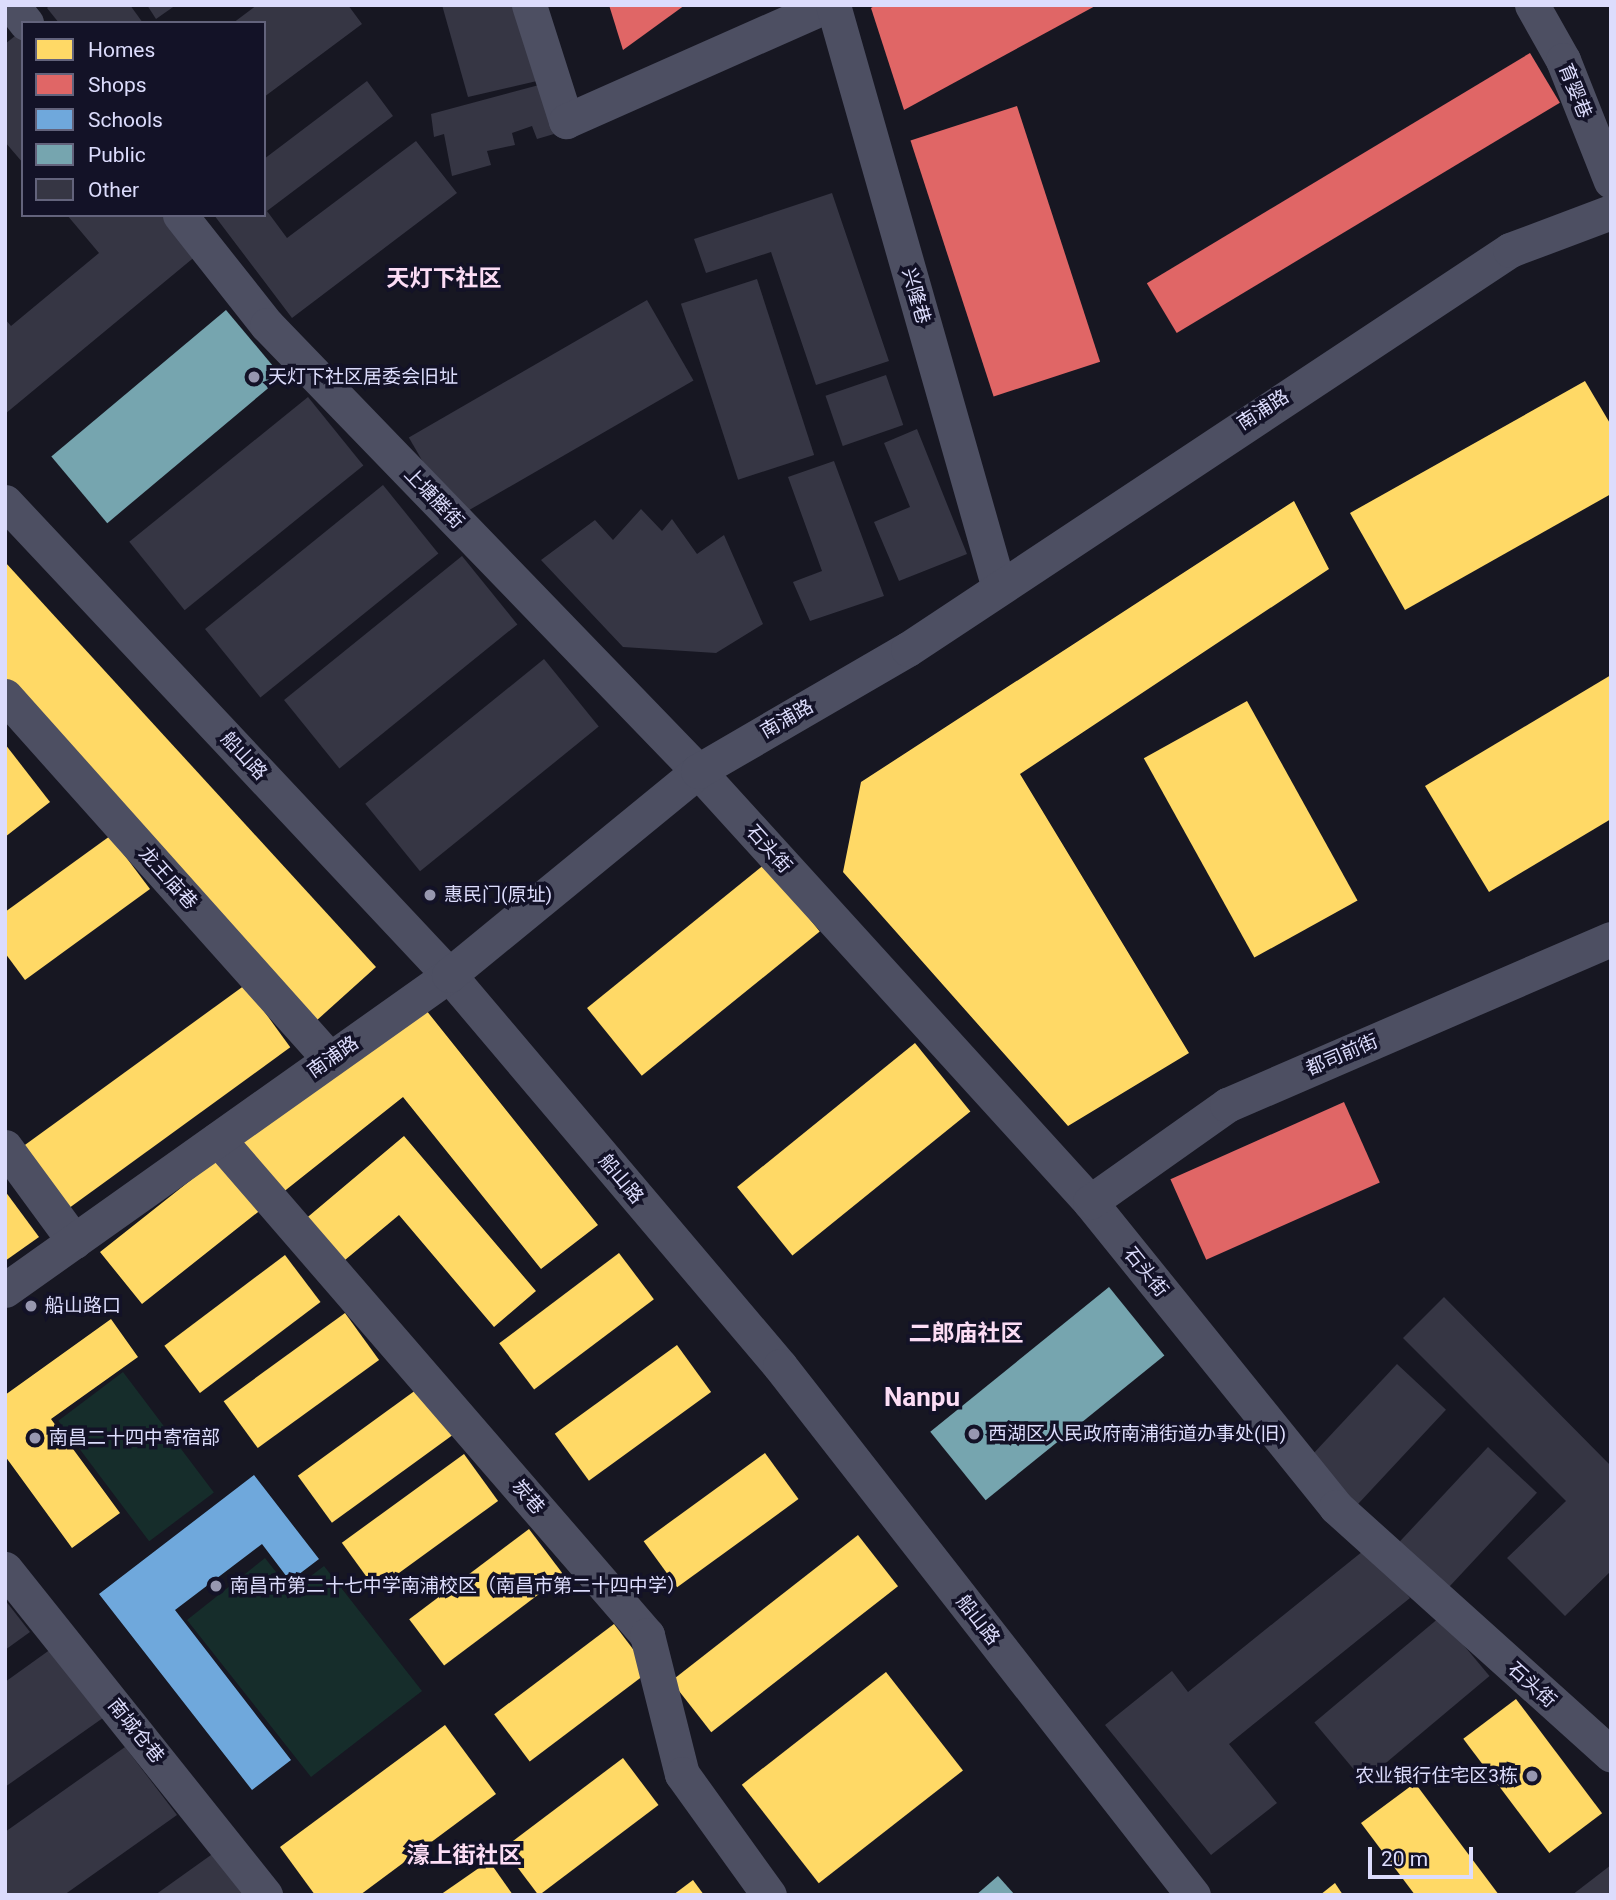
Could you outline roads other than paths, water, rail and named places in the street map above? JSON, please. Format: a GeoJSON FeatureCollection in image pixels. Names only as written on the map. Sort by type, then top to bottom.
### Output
{"type":"FeatureCollection","features":[{"type":"Feature","properties":{"kind":"street"},"geometry":{"type":"LineString","coordinates":[[12,5],[24,21]]}},
{"type":"Feature","properties":{"kind":"street"},"geometry":{"type":"LineString","coordinates":[[529,5],[566,121],[830,5]]}},
{"type":"Feature","properties":{"kind":"street","name":"兴隆巷"},"geometry":{"type":"LineString","coordinates":[[830,5],[999,587]]}},
{"type":"Feature","properties":{"kind":"street","name":"育婴巷"},"geometry":{"type":"LineString","coordinates":[[1532,5],[1563,60],[1611,181]]}},
{"type":"Feature","properties":{"kind":"street","name":"南浦路"},"geometry":{"type":"LineString","coordinates":[[5,1290],[449,975],[698,771],[908,649],[1510,250],[1611,212]]}},
{"type":"Feature","properties":{"kind":"street","name":"上塘塍街"},"geometry":{"type":"LineString","coordinates":[[182,217],[267,325],[698,771]]}},
{"type":"Feature","properties":{"kind":"street","name":"船山路"},"geometry":{"type":"LineString","coordinates":[[5,502],[449,975],[780,1366],[1193,1895]]}},
{"type":"Feature","properties":{"kind":"street","name":"龙王庙巷"},"geometry":{"type":"LineString","coordinates":[[5,696],[330,1059]]}},
{"type":"Feature","properties":{"kind":"street","name":"石头街"},"geometry":{"type":"LineString","coordinates":[[698,771],[1090,1202],[1336,1507],[1611,1755]]}},
{"type":"Feature","properties":{"kind":"street","name":"都司前街"},"geometry":{"type":"LineString","coordinates":[[1090,1202],[1227,1105],[1611,939]]}},
{"type":"Feature","properties":{"kind":"street","name":"炭巷"},"geometry":{"type":"LineString","coordinates":[[218,1139],[647,1635],[682,1774],[769,1895]]}},
{"type":"Feature","properties":{"kind":"street"},"geometry":{"type":"LineString","coordinates":[[5,1147],[74,1241]]}},
{"type":"Feature","properties":{"kind":"street","name":"南城仓巷"},"geometry":{"type":"LineString","coordinates":[[5,1569],[265,1895]]}},
{"type":"Feature","properties":{"kind":"place","name":"天灯下社区居委会旧址"},"geometry":{"type":"Point","coordinates":[254,377]}},
{"type":"Feature","properties":{"kind":"place","name":"惠民门(原址)"},"geometry":{"type":"Point","coordinates":[430,895]}},
{"type":"Feature","properties":{"kind":"place","name":"船山路口"},"geometry":{"type":"Point","coordinates":[31,1306]}},
{"type":"Feature","properties":{"kind":"place","name":"西湖区人民政府南浦街道办事处(旧)"},"geometry":{"type":"Point","coordinates":[974,1434]}},
{"type":"Feature","properties":{"kind":"place","name":"南昌二十四中寄宿部"},"geometry":{"type":"Point","coordinates":[35,1438]}},
{"type":"Feature","properties":{"kind":"place","name":"南昌市第二十七中学南浦校区（南昌市第二十四中学）"},"geometry":{"type":"Point","coordinates":[216,1586]}},
{"type":"Feature","properties":{"kind":"place","name":"农业银行住宅区3栋"},"geometry":{"type":"Point","coordinates":[1532,1776]}},
{"type":"Feature","properties":{"kind":"district","name":"天灯下社区"},"geometry":{"type":"Point","coordinates":[444,279]}},
{"type":"Feature","properties":{"kind":"district","name":"二郎庙社区"},"geometry":{"type":"Point","coordinates":[966,1334]}},
{"type":"Feature","properties":{"kind":"district","name":"Nanpu"},"geometry":{"type":"Point","coordinates":[922,1398]}},
{"type":"Feature","properties":{"kind":"district","name":"濠上街社区"},"geometry":{"type":"Point","coordinates":[464,1856]}}]}
